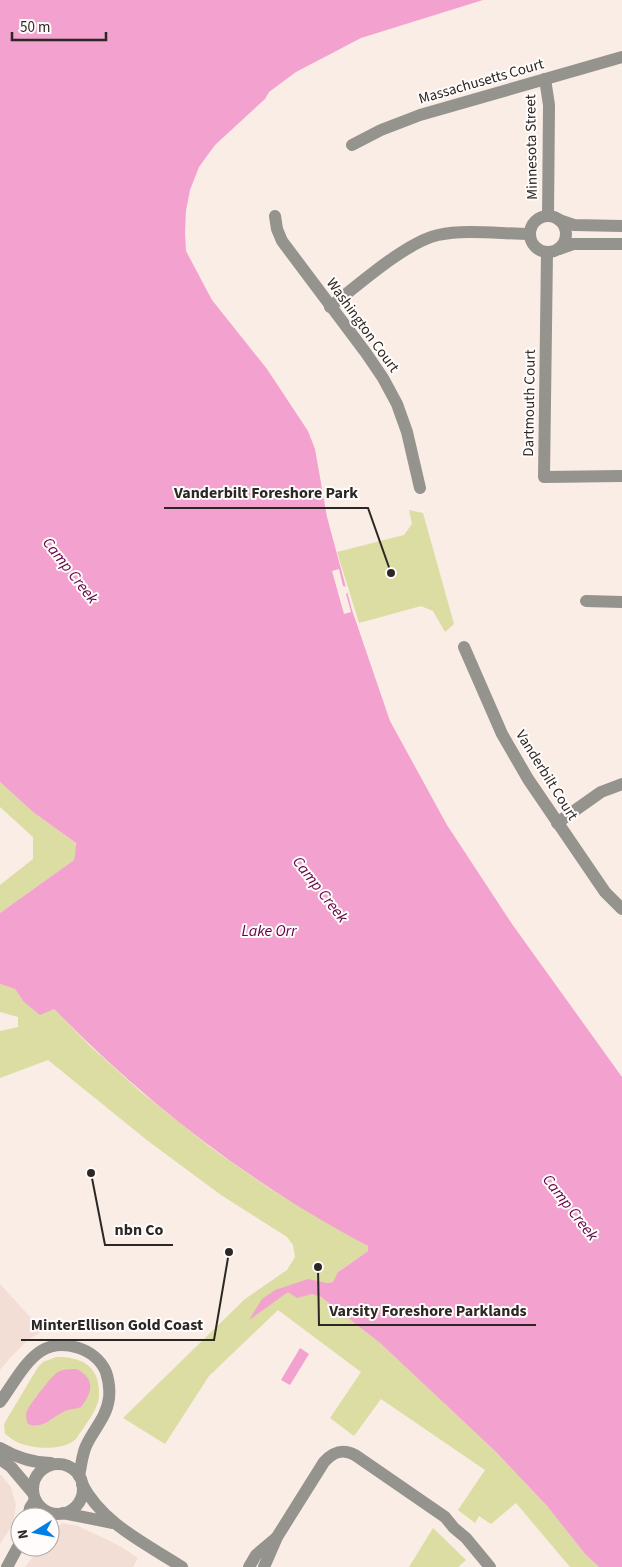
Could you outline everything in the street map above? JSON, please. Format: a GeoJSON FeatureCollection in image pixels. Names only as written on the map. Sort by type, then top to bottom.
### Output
{"type":"FeatureCollection","features":[{"type":"Feature","properties":{"kind":"street","name":"Massachusetts Court"},"geometry":{"type":"LineString","coordinates":[[352,145],[381,130],[420,115],[622,57]]}},
{"type":"Feature","properties":{"kind":"street","name":"Minnesota Street"},"geometry":{"type":"LineString","coordinates":[[545,79],[550,105],[553,218]]}},
{"type":"Feature","properties":{"kind":"street","name":"Washington Court"},"geometry":{"type":"LineString","coordinates":[[275,216],[282,241],[330,307],[366,352],[397,404],[407,432],[420,488]]}},
{"type":"Feature","properties":{"kind":"street"},"geometry":{"type":"LineString","coordinates":[[553,218],[563,224],[566,234],[565,240],[553,251]]}},
{"type":"Feature","properties":{"kind":"street"},"geometry":{"type":"LineString","coordinates":[[622,226],[574,225],[553,218],[537,220],[533,224],[530,234],[531,240],[537,249],[553,251],[573,244],[622,244]]}},
{"type":"Feature","properties":{"kind":"street"},"geometry":{"type":"LineString","coordinates":[[330,307],[422,240],[449,234],[530,234]]}},
{"type":"Feature","properties":{"kind":"street","name":"Dartmouth Court"},"geometry":{"type":"LineString","coordinates":[[553,251],[544,477],[622,476]]}},
{"type":"Feature","properties":{"kind":"street"},"geometry":{"type":"LineString","coordinates":[[586,602],[622,602]]}},
{"type":"Feature","properties":{"kind":"street","name":"Vanderbilt Court"},"geometry":{"type":"LineString","coordinates":[[464,647],[502,734],[528,779],[605,892],[622,909]]}},
{"type":"Feature","properties":{"kind":"street"},"geometry":{"type":"LineString","coordinates":[[557,823],[601,792],[622,784]]}},
{"type":"Feature","properties":{"kind":"street"},"geometry":{"type":"LineString","coordinates":[[0,1402],[26,1365],[42,1350],[53,1346],[65,1345],[89,1353],[98,1360],[105,1370],[109,1382],[109,1401],[102,1420],[85,1447],[80,1480],[80,1498],[76,1505],[60,1514]]}},
{"type":"Feature","properties":{"kind":"street"},"geometry":{"type":"LineString","coordinates":[[30,1507],[34,1496],[33,1485],[40,1471],[46,1466],[58,1464],[85,1447]]}},
{"type":"Feature","properties":{"kind":"street"},"geometry":{"type":"LineString","coordinates":[[0,1448],[14,1456],[35,1463],[68,1466],[80,1480],[89,1497],[113,1523],[182,1567]]}},
{"type":"Feature","properties":{"kind":"street"},"geometry":{"type":"LineString","coordinates":[[264,1567],[277,1537],[324,1462],[332,1454],[343,1451],[355,1455],[445,1517],[466,1538],[490,1567]]}},
{"type":"Feature","properties":{"kind":"street"},"geometry":{"type":"LineString","coordinates":[[0,1459],[11,1467],[42,1507]]}},
{"type":"Feature","properties":{"kind":"street"},"geometry":{"type":"LineString","coordinates":[[60,1516],[76,1514],[113,1523]]}},
{"type":"Feature","properties":{"kind":"street"},"geometry":{"type":"LineString","coordinates":[[249,1567],[256,1555],[277,1537]]}},
{"type":"Feature","properties":{"kind":"shaded area"},"geometry":{"type":"Polygon","coordinates":[[[0,1284],[43,1331],[29,1339],[0,1370],[0,1284]]]}},
{"type":"Feature","properties":{"kind":"shaded area"},"geometry":{"type":"Polygon","coordinates":[[[0,1474],[11,1487],[16,1505],[16,1507],[10,1507],[10,1529],[0,1544],[0,1474]]]}},
{"type":"Feature","properties":{"kind":"shaded area"},"geometry":{"type":"Polygon","coordinates":[[[63,1523],[78,1526],[120,1546],[138,1558],[133,1567],[25,1567],[33,1557],[60,1557],[60,1525],[63,1523]]]}},
{"type":"Feature","properties":{"kind":"green space"},"geometry":{"type":"Polygon","coordinates":[[[409,510],[423,513],[454,624],[445,632],[433,611],[421,606],[359,623],[337,552],[404,535],[412,524],[409,510]]]}},
{"type":"Feature","properties":{"kind":"green space"},"geometry":{"type":"Polygon","coordinates":[[[0,782],[33,812],[76,843],[75,845],[84,848],[74,860],[0,913],[0,885],[33,859],[33,837],[0,807],[0,782]]]}},
{"type":"Feature","properties":{"kind":"green space"},"geometry":{"type":"Polygon","coordinates":[[[0,984],[15,989],[23,1001],[54,1009],[89,1045],[141,1092],[210,1147],[267,1187],[368,1246],[368,1251],[339,1271],[334,1282],[327,1283],[317,1295],[380,1343],[496,1452],[547,1506],[585,1554],[599,1567],[570,1567],[516,1503],[491,1524],[479,1516],[475,1523],[458,1510],[485,1470],[381,1399],[354,1436],[330,1418],[361,1372],[278,1310],[209,1376],[165,1444],[123,1418],[245,1299],[287,1270],[295,1257],[293,1245],[287,1237],[221,1195],[148,1141],[48,1060],[0,1078],[0,1031],[18,1027],[18,1017],[0,1012],[0,984]]]}},
{"type":"Feature","properties":{"kind":"green space"},"geometry":{"type":"Polygon","coordinates":[[[56,1357],[80,1361],[91,1368],[98,1382],[99,1396],[96,1407],[76,1439],[64,1446],[49,1448],[33,1447],[19,1443],[5,1434],[4,1424],[38,1367],[43,1362],[56,1357]]]}},
{"type":"Feature","properties":{"kind":"green space"},"geometry":{"type":"Polygon","coordinates":[[[433,1528],[466,1560],[458,1567],[409,1567],[433,1528]]]}},
{"type":"Feature","properties":{"kind":"water","name":"Lake Orr"},"geometry":{"type":"Polygon","coordinates":[[[0,0],[483,0],[361,38],[296,72],[269,92],[265,99],[215,145],[199,167],[190,190],[186,211],[186,251],[212,300],[267,369],[308,431],[315,449],[327,517],[352,610],[390,721],[447,825],[512,924],[622,1077],[622,1567],[599,1567],[585,1554],[547,1506],[496,1452],[380,1343],[321,1297],[312,1294],[297,1298],[288,1292],[249,1320],[262,1299],[275,1290],[308,1279],[327,1283],[333,1282],[338,1272],[368,1251],[368,1246],[282,1196],[202,1140],[126,1078],[54,1009],[40,1015],[23,1001],[15,989],[0,984],[0,913],[74,860],[76,843],[33,812],[0,782],[0,0]]]}},
{"type":"Feature","properties":{"kind":"water"},"geometry":{"type":"Polygon","coordinates":[[[300,1348],[309,1354],[290,1385],[281,1380],[300,1348]]]}},
{"type":"Feature","properties":{"kind":"water"},"geometry":{"type":"Polygon","coordinates":[[[67,1369],[77,1369],[87,1377],[90,1386],[88,1396],[81,1407],[65,1411],[43,1424],[28,1424],[26,1413],[28,1409],[55,1374],[67,1369]]]}},
{"type":"Feature","properties":{"kind":"pier"},"geometry":{"type":"Polygon","coordinates":[[[339,569],[343,586],[348,587],[349,591],[346,594],[351,612],[344,614],[332,571],[339,569]]]}},
{"type":"Feature","properties":{"kind":"place","name":"Vanderbilt Foreshore Park"},"geometry":{"type":"Point","coordinates":[391,573]}},
{"type":"Feature","properties":{"kind":"place","name":"nbn Co"},"geometry":{"type":"Point","coordinates":[91,1173]}},
{"type":"Feature","properties":{"kind":"place","name":"MinterEllison Gold Coast"},"geometry":{"type":"Point","coordinates":[229,1252]}},
{"type":"Feature","properties":{"kind":"place","name":"Varsity Foreshore Parklands"},"geometry":{"type":"Point","coordinates":[318,1267]}},
{"type":"Feature","properties":{"kind":"water label","name":"Camp Creek"},"geometry":{"type":"Point","coordinates":[71,570]}},
{"type":"Feature","properties":{"kind":"water label","name":"Camp Creek"},"geometry":{"type":"Point","coordinates":[321,889]}},
{"type":"Feature","properties":{"kind":"water label","name":"Camp Creek"},"geometry":{"type":"Point","coordinates":[571,1207]}}]}
